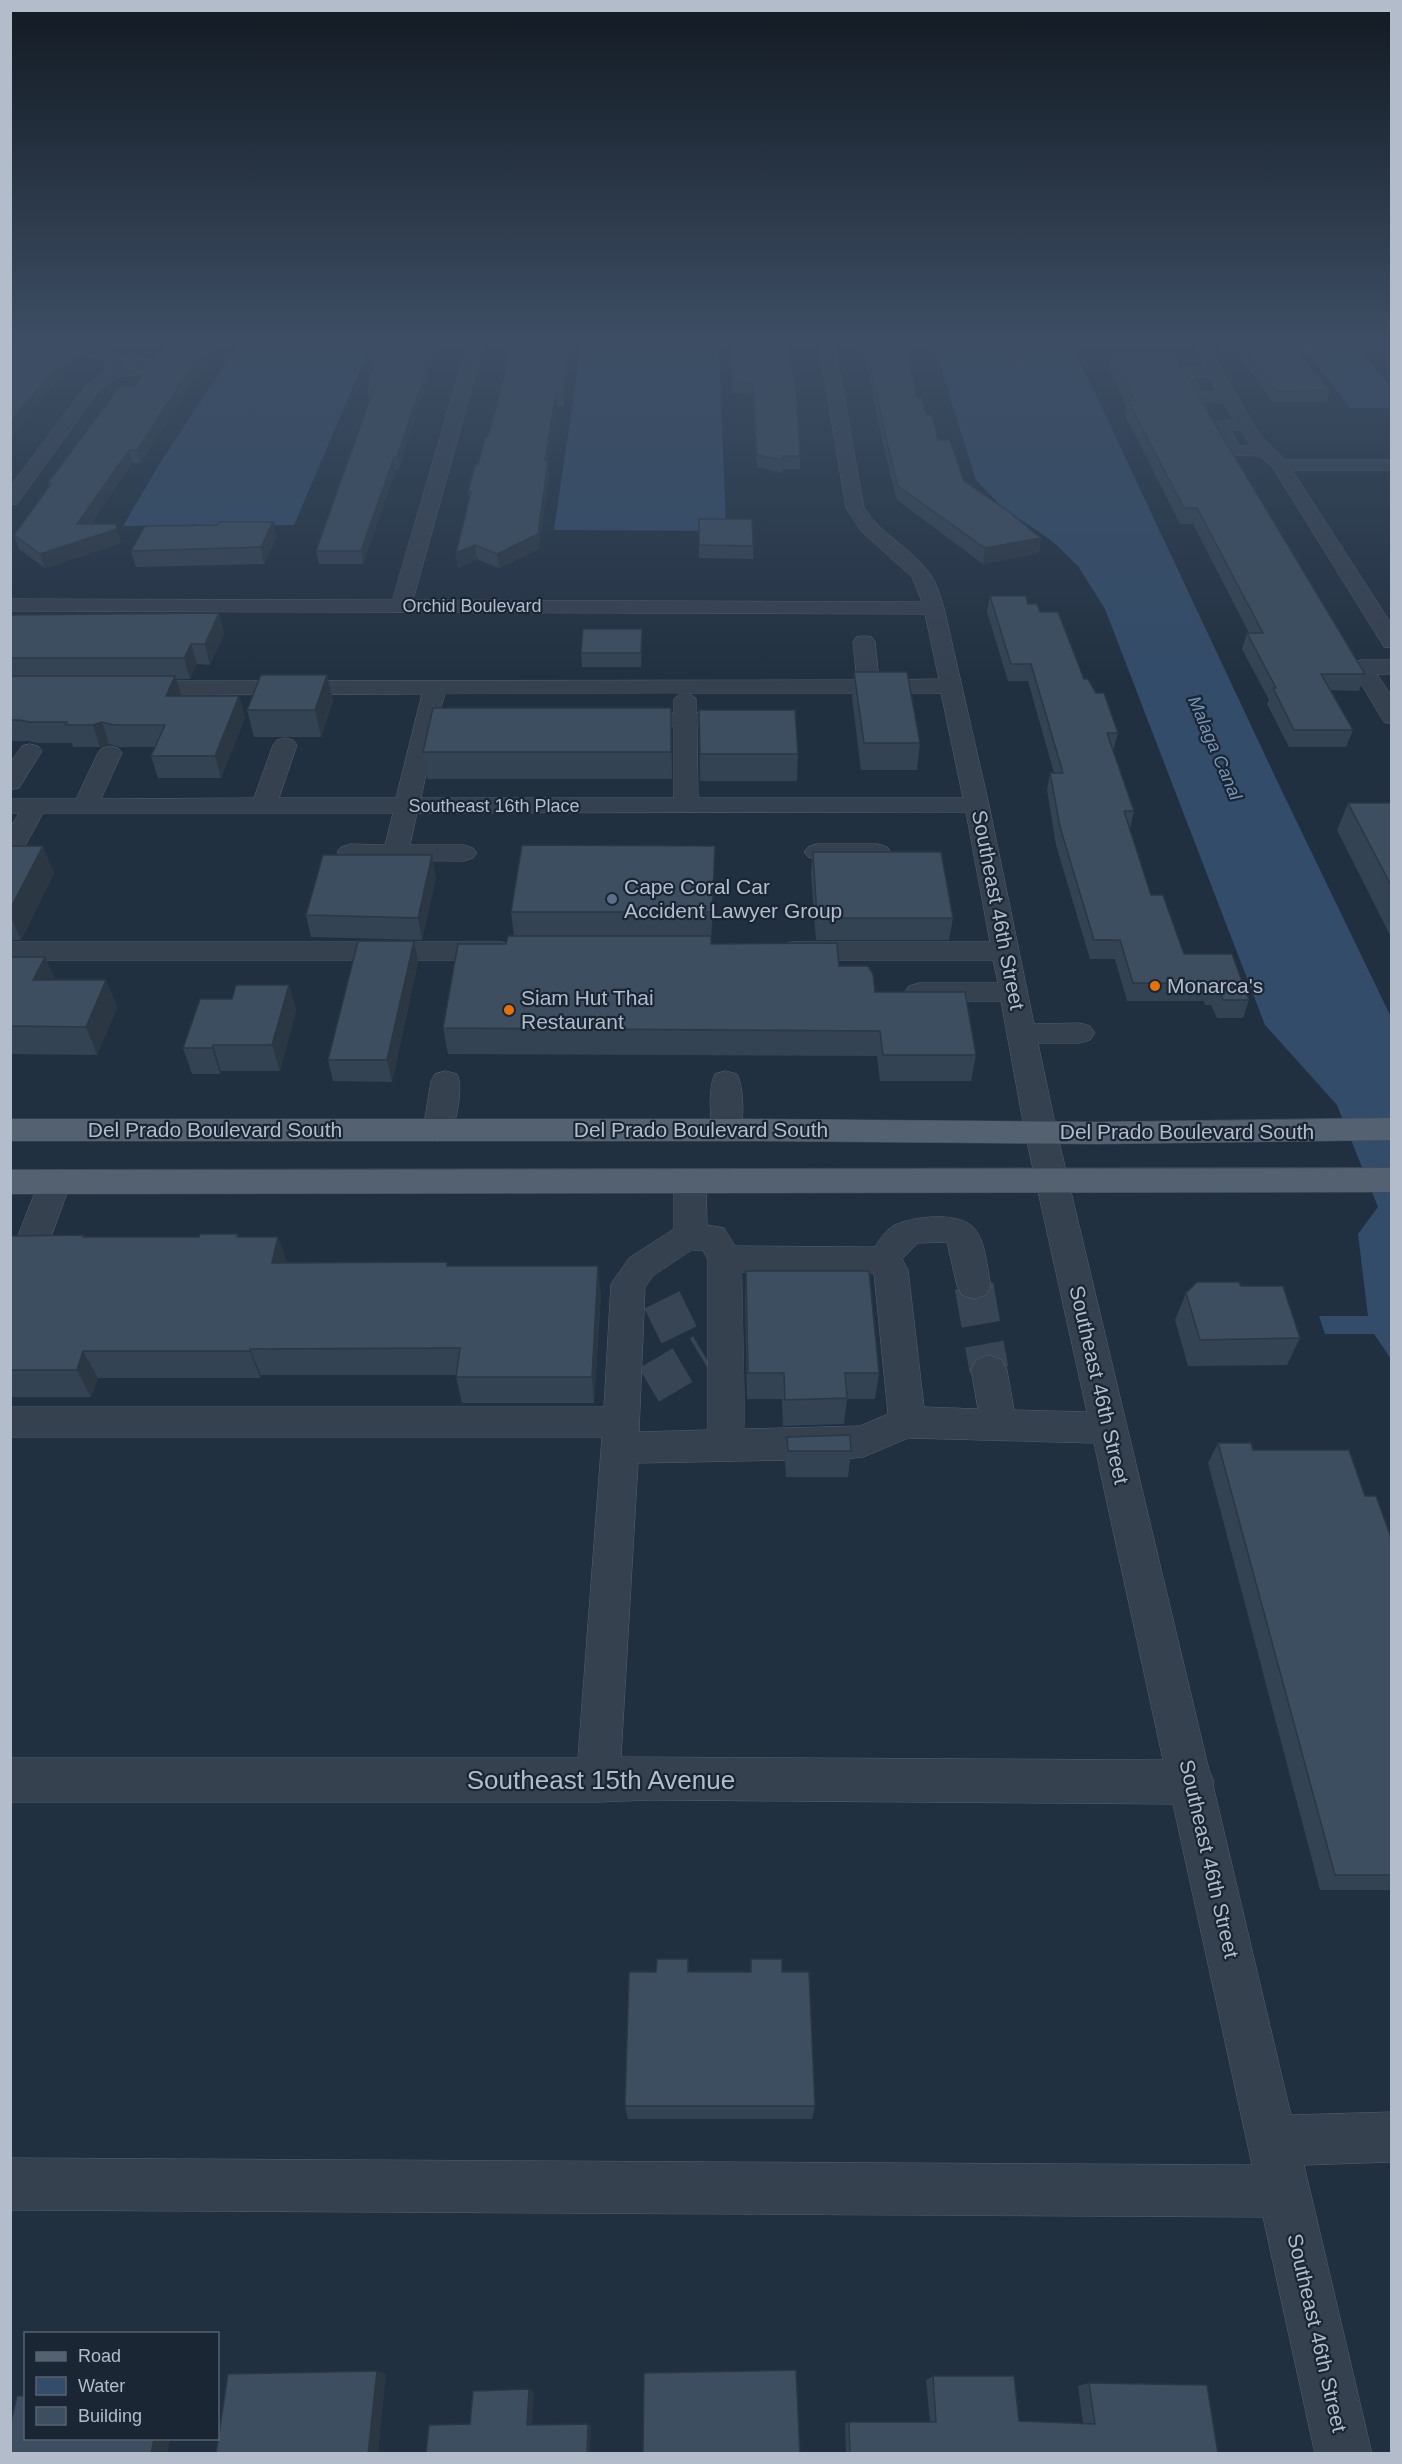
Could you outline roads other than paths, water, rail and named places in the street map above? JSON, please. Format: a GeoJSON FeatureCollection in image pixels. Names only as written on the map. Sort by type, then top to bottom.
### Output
{"type":"FeatureCollection","features":[{"type":"Feature","properties":{"kind":"main road","name":"Del Prado Boulevard South"},"geometry":{"type":"LineString","coordinates":[[10,1130],[727,1130],[1041,1133],[1304,1132],[1392,1129]]}},
{"type":"Feature","properties":{"kind":"main road"},"geometry":{"type":"LineString","coordinates":[[10,1182],[1392,1180]]}},
{"type":"Feature","properties":{"kind":"street"},"geometry":{"type":"LineString","coordinates":[[10,500],[43,455]]}},
{"type":"Feature","properties":{"kind":"street"},"geometry":{"type":"LineString","coordinates":[[404,599],[445,455]]}},
{"type":"Feature","properties":{"kind":"street","name":"Southeast 46th Street"},"geometry":{"type":"LineString","coordinates":[[846,455],[855,508],[866,525],[919,573],[932,599],[977,806],[1041,1133],[1192,1782],[1344,2454]]}},
{"type":"Feature","properties":{"kind":"street"},"geometry":{"type":"LineString","coordinates":[[1269,455],[1280,465],[1392,642]]}},
{"type":"Feature","properties":{"kind":"street"},"geometry":{"type":"LineString","coordinates":[[1280,465],[1392,465]]}},
{"type":"Feature","properties":{"kind":"street","name":"Orchid Boulevard"},"geometry":{"type":"LineString","coordinates":[[10,591],[404,599]]}},
{"type":"Feature","properties":{"kind":"street","name":"Orchid Boulevard"},"geometry":{"type":"LineString","coordinates":[[10,606],[404,599],[932,599]]}},
{"type":"Feature","properties":{"kind":"street"},"geometry":{"type":"LineString","coordinates":[[864,642],[869,686]]}},
{"type":"Feature","properties":{"kind":"street"},"geometry":{"type":"LineString","coordinates":[[1392,667],[1362,667],[1392,717]]}},
{"type":"Feature","properties":{"kind":"street"},"geometry":{"type":"LineString","coordinates":[[116,688],[951,686]]}},
{"type":"Feature","properties":{"kind":"street"},"geometry":{"type":"LineString","coordinates":[[685,687],[686,806]]}},
{"type":"Feature","properties":{"kind":"street"},"geometry":{"type":"LineString","coordinates":[[396,853],[435,688]]}},
{"type":"Feature","properties":{"kind":"street"},"geometry":{"type":"LineString","coordinates":[[603,720],[765,719]]}},
{"type":"Feature","properties":{"kind":"street"},"geometry":{"type":"LineString","coordinates":[[426,720],[497,720]]}},
{"type":"Feature","properties":{"kind":"street"},"geometry":{"type":"LineString","coordinates":[[264,806],[285,745]]}},
{"type":"Feature","properties":{"kind":"street"},"geometry":{"type":"LineString","coordinates":[[10,783],[30,751]]}},
{"type":"Feature","properties":{"kind":"street"},"geometry":{"type":"LineString","coordinates":[[86,806],[110,753]]}},
{"type":"Feature","properties":{"kind":"street"},"geometry":{"type":"LineString","coordinates":[[10,852],[23,806]]}},
{"type":"Feature","properties":{"kind":"street","name":"Southeast 16th Place"},"geometry":{"type":"LineString","coordinates":[[23,806],[977,806]]}},
{"type":"Feature","properties":{"kind":"street"},"geometry":{"type":"LineString","coordinates":[[861,806],[866,852]]}},
{"type":"Feature","properties":{"kind":"street"},"geometry":{"type":"LineString","coordinates":[[350,852],[464,853]]}},
{"type":"Feature","properties":{"kind":"street"},"geometry":{"type":"LineString","coordinates":[[816,852],[897,852]]}},
{"type":"Feature","properties":{"kind":"street"},"geometry":{"type":"LineString","coordinates":[[10,951],[523,951]]}},
{"type":"Feature","properties":{"kind":"street"},"geometry":{"type":"LineString","coordinates":[[770,951],[1005,951]]}},
{"type":"Feature","properties":{"kind":"street"},"geometry":{"type":"LineString","coordinates":[[892,992],[1013,992]]}},
{"type":"Feature","properties":{"kind":"street"},"geometry":{"type":"LineString","coordinates":[[1022,1034],[1080,1033]]}},
{"type":"Feature","properties":{"kind":"street"},"geometry":{"type":"LineString","coordinates":[[438,1130],[446,1080]]}},
{"type":"Feature","properties":{"kind":"street"},"geometry":{"type":"LineString","coordinates":[[726,1081],[727,1130]]}},
{"type":"Feature","properties":{"kind":"street"},"geometry":{"type":"LineString","coordinates":[[690,1181],[691,1238]]}},
{"type":"Feature","properties":{"kind":"street"},"geometry":{"type":"LineString","coordinates":[[55,1182],[20,1248],[64,1247]]}},
{"type":"Feature","properties":{"kind":"street"},"geometry":{"type":"LineString","coordinates":[[884,1260],[895,1240],[915,1230],[955,1230],[963,1238],[974,1286]]}},
{"type":"Feature","properties":{"kind":"street"},"geometry":{"type":"LineString","coordinates":[[598,1780],[628,1414],[639,1333],[628,1284],[640,1267],[687,1238],[712,1238],[719,1283],[715,1347],[727,1446]]}},
{"type":"Feature","properties":{"kind":"street"},"geometry":{"type":"LineString","coordinates":[[719,1283],[884,1260]]}},
{"type":"Feature","properties":{"kind":"street"},"geometry":{"type":"LineString","coordinates":[[884,1260],[891,1270],[907,1422]]}},
{"type":"Feature","properties":{"kind":"street"},"geometry":{"type":"LineString","coordinates":[[989,1370],[999,1425]]}},
{"type":"Feature","properties":{"kind":"street"},"geometry":{"type":"LineString","coordinates":[[10,1422],[628,1414],[727,1446],[863,1441],[907,1422],[1109,1428]]}},
{"type":"Feature","properties":{"kind":"street","name":"Southeast 15th Avenue"},"geometry":{"type":"LineString","coordinates":[[10,1780],[598,1780],[650,1778],[1192,1782]]}},
{"type":"Feature","properties":{"kind":"street"},"geometry":{"type":"LineString","coordinates":[[1273,2141],[1392,2137]]}},
{"type":"Feature","properties":{"kind":"street"},"geometry":{"type":"LineString","coordinates":[[10,2184],[1285,2191]]}},
{"type":"Feature","properties":{"kind":"water"},"geometry":{"type":"Polygon","coordinates":[[[165,455],[324,455],[294,525],[123,526],[165,455]]]}},
{"type":"Feature","properties":{"kind":"water"},"geometry":{"type":"Polygon","coordinates":[[[565,455],[723,455],[726,531],[554,530],[565,455]]]}},
{"type":"Feature","properties":{"kind":"water","name":"Malaga Canal"},"geometry":{"type":"Polygon","coordinates":[[[968,455],[1124,455],[1391,1017],[1391,1359],[1374,1334],[1325,1334],[1319,1316],[1368,1316],[1358,1234],[1378,1207],[1337,1105],[1265,1025],[1105,609],[1078,566],[1052,541],[1002,507],[976,480],[968,455]]]}},
{"type":"Feature","properties":{"kind":"tunnel"},"geometry":{"type":"LineString","coordinates":[[974,1286],[989,1370]]}},
{"type":"Feature","properties":{"kind":"tunnel"},"geometry":{"type":"LineString","coordinates":[[653,1326],[706,1300]]}},
{"type":"Feature","properties":{"kind":"tunnel"},"geometry":{"type":"LineString","coordinates":[[649,1385],[703,1353]]}},
{"type":"Feature","properties":{"kind":"place","name":"Cape Coral Car Accident Lawyer Group"},"geometry":{"type":"Point","coordinates":[612,899]}},
{"type":"Feature","properties":{"kind":"place","name":"Monarca's"},"geometry":{"type":"Point","coordinates":[1155,986]}},
{"type":"Feature","properties":{"kind":"place","name":"Siam Hut Thai Restaurant"},"geometry":{"type":"Point","coordinates":[509,1010]}}]}
